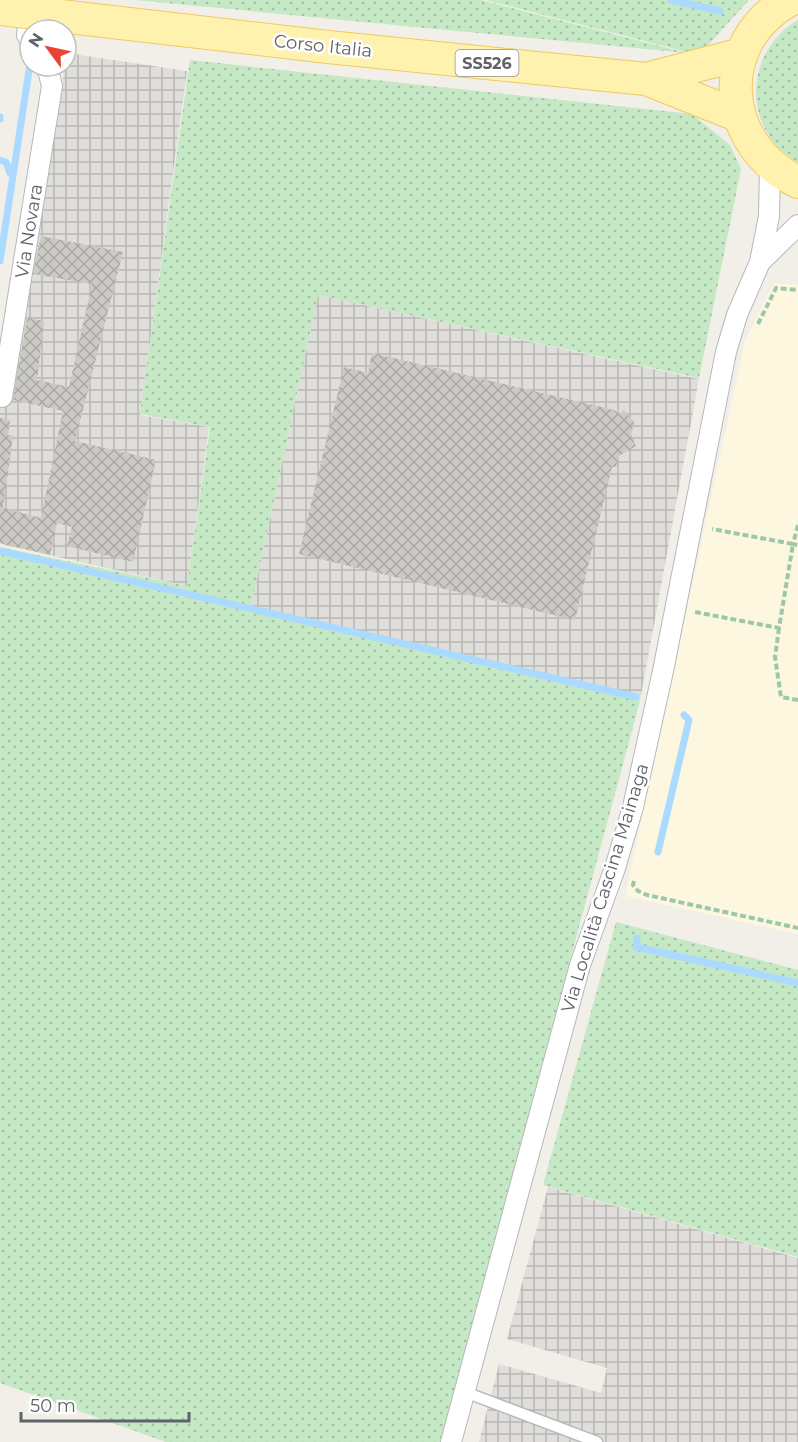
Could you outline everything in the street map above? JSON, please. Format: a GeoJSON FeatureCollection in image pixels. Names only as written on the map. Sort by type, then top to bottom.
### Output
{"type":"FeatureCollection","features":[{"type":"Feature","properties":{"kind":"main road"},"geometry":{"type":"LineString","coordinates":[[789,0],[760,23],[742,54],[735,88],[739,116],[748,139],[770,166],[798,182]]}},
{"type":"Feature","properties":{"kind":"main road","name":"Corso Italia"},"geometry":{"type":"LineString","coordinates":[[0,9],[328,47],[646,79],[739,116]]}},
{"type":"Feature","properties":{"kind":"main road","name":"Corso Italia"},"geometry":{"type":"LineString","coordinates":[[646,79],[742,54]]}},
{"type":"Feature","properties":{"kind":"street"},"geometry":{"type":"LineString","coordinates":[[28,18],[30,0]]}},
{"type":"Feature","properties":{"kind":"street","name":"Via Novara"},"geometry":{"type":"LineString","coordinates":[[2,397],[52,86],[50,78]]}},
{"type":"Feature","properties":{"kind":"street","name":"Via Località Cascina Mainaga"},"geometry":{"type":"LineString","coordinates":[[451,1442],[580,965],[615,868],[633,807],[663,671],[726,352],[744,297],[760,262],[769,216],[770,166]]}},
{"type":"Feature","properties":{"kind":"street","name":"Via Località Cascina Mainaga"},"geometry":{"type":"LineString","coordinates":[[760,262],[798,225]]}},
{"type":"Feature","properties":{"kind":"lane"},"geometry":{"type":"LineString","coordinates":[[465,1392],[597,1442]]}},
{"type":"Feature","properties":{"kind":"path"},"geometry":{"type":"LineString","coordinates":[[757,327],[776,288],[798,290]]}},
{"type":"Feature","properties":{"kind":"path"},"geometry":{"type":"LineString","coordinates":[[709,540],[713,518]]}},
{"type":"Feature","properties":{"kind":"path"},"geometry":{"type":"LineString","coordinates":[[798,525],[775,657],[781,697],[798,700]]}},
{"type":"Feature","properties":{"kind":"path"},"geometry":{"type":"LineString","coordinates":[[711,529],[796,545]]}},
{"type":"Feature","properties":{"kind":"path"},"geometry":{"type":"LineString","coordinates":[[693,623],[696,602]]}},
{"type":"Feature","properties":{"kind":"path"},"geometry":{"type":"LineString","coordinates":[[694,612],[779,628]]}},
{"type":"Feature","properties":{"kind":"path"},"geometry":{"type":"LineString","coordinates":[[636,873],[633,885],[638,891],[647,895],[798,928]]}},
{"type":"Feature","properties":{"kind":"shaded area"},"geometry":{"type":"Polygon","coordinates":[[[78,55],[187,71],[140,415],[209,427],[187,586],[0,544],[0,398],[12,399],[63,78],[78,78],[78,55]]]}},
{"type":"Feature","properties":{"kind":"shaded area"},"geometry":{"type":"Polygon","coordinates":[[[774,283],[798,285],[798,934],[625,896],[745,341],[774,283]]]}},
{"type":"Feature","properties":{"kind":"shaded area"},"geometry":{"type":"Polygon","coordinates":[[[318,295],[699,379],[640,701],[251,607],[318,295]]]}},
{"type":"Feature","properties":{"kind":"shaded area"},"geometry":{"type":"Polygon","coordinates":[[[548,1187],[798,1258],[798,1442],[479,1442],[499,1364],[601,1393],[607,1368],[507,1339],[548,1187]]]}},
{"type":"Feature","properties":{"kind":"green space"},"geometry":{"type":"Polygon","coordinates":[[[135,0],[481,0],[687,53],[135,0]]]}},
{"type":"Feature","properties":{"kind":"green space"},"geometry":{"type":"Polygon","coordinates":[[[486,0],[749,0],[709,44],[691,53],[486,0]]]}},
{"type":"Feature","properties":{"kind":"green space"},"geometry":{"type":"Polygon","coordinates":[[[798,20],[798,163],[778,148],[765,129],[756,95],[757,78],[762,61],[771,45],[783,31],[798,20]]]}},
{"type":"Feature","properties":{"kind":"green space"},"geometry":{"type":"Polygon","coordinates":[[[190,60],[692,114],[730,145],[741,169],[699,378],[318,295],[251,607],[640,701],[440,1442],[166,1442],[0,1383],[0,547],[187,586],[210,427],[140,414],[190,60]]]}},
{"type":"Feature","properties":{"kind":"green space"},"geometry":{"type":"Polygon","coordinates":[[[616,922],[798,970],[798,1257],[543,1185],[616,922]]]}},
{"type":"Feature","properties":{"kind":"building"},"geometry":{"type":"Polygon","coordinates":[[[41,236],[123,252],[75,441],[156,460],[133,562],[67,546],[72,527],[57,523],[50,555],[0,543],[0,418],[10,420],[8,435],[13,436],[3,508],[41,518],[63,411],[13,400],[27,318],[44,321],[37,380],[69,387],[92,284],[33,274],[41,236]]]}},
{"type":"Feature","properties":{"kind":"building"},"geometry":{"type":"Polygon","coordinates":[[[372,353],[614,410],[619,414],[624,410],[634,422],[631,435],[636,446],[619,456],[616,467],[612,467],[575,620],[299,554],[344,367],[368,373],[372,353]]]}},
{"type":"Feature","properties":{"kind":"waterway"},"geometry":{"type":"LineString","coordinates":[[671,0],[720,11]]}},
{"type":"Feature","properties":{"kind":"waterway"},"geometry":{"type":"LineString","coordinates":[[0,261],[28,78]]}},
{"type":"Feature","properties":{"kind":"waterway"},"geometry":{"type":"LineString","coordinates":[[0,160],[6,162],[10,173]]}},
{"type":"Feature","properties":{"kind":"waterway"},"geometry":{"type":"LineString","coordinates":[[0,551],[636,697]]}},
{"type":"Feature","properties":{"kind":"waterway"},"geometry":{"type":"LineString","coordinates":[[658,852],[689,720],[684,715]]}},
{"type":"Feature","properties":{"kind":"waterway"},"geometry":{"type":"LineString","coordinates":[[637,938],[636,947],[798,983]]}}]}
